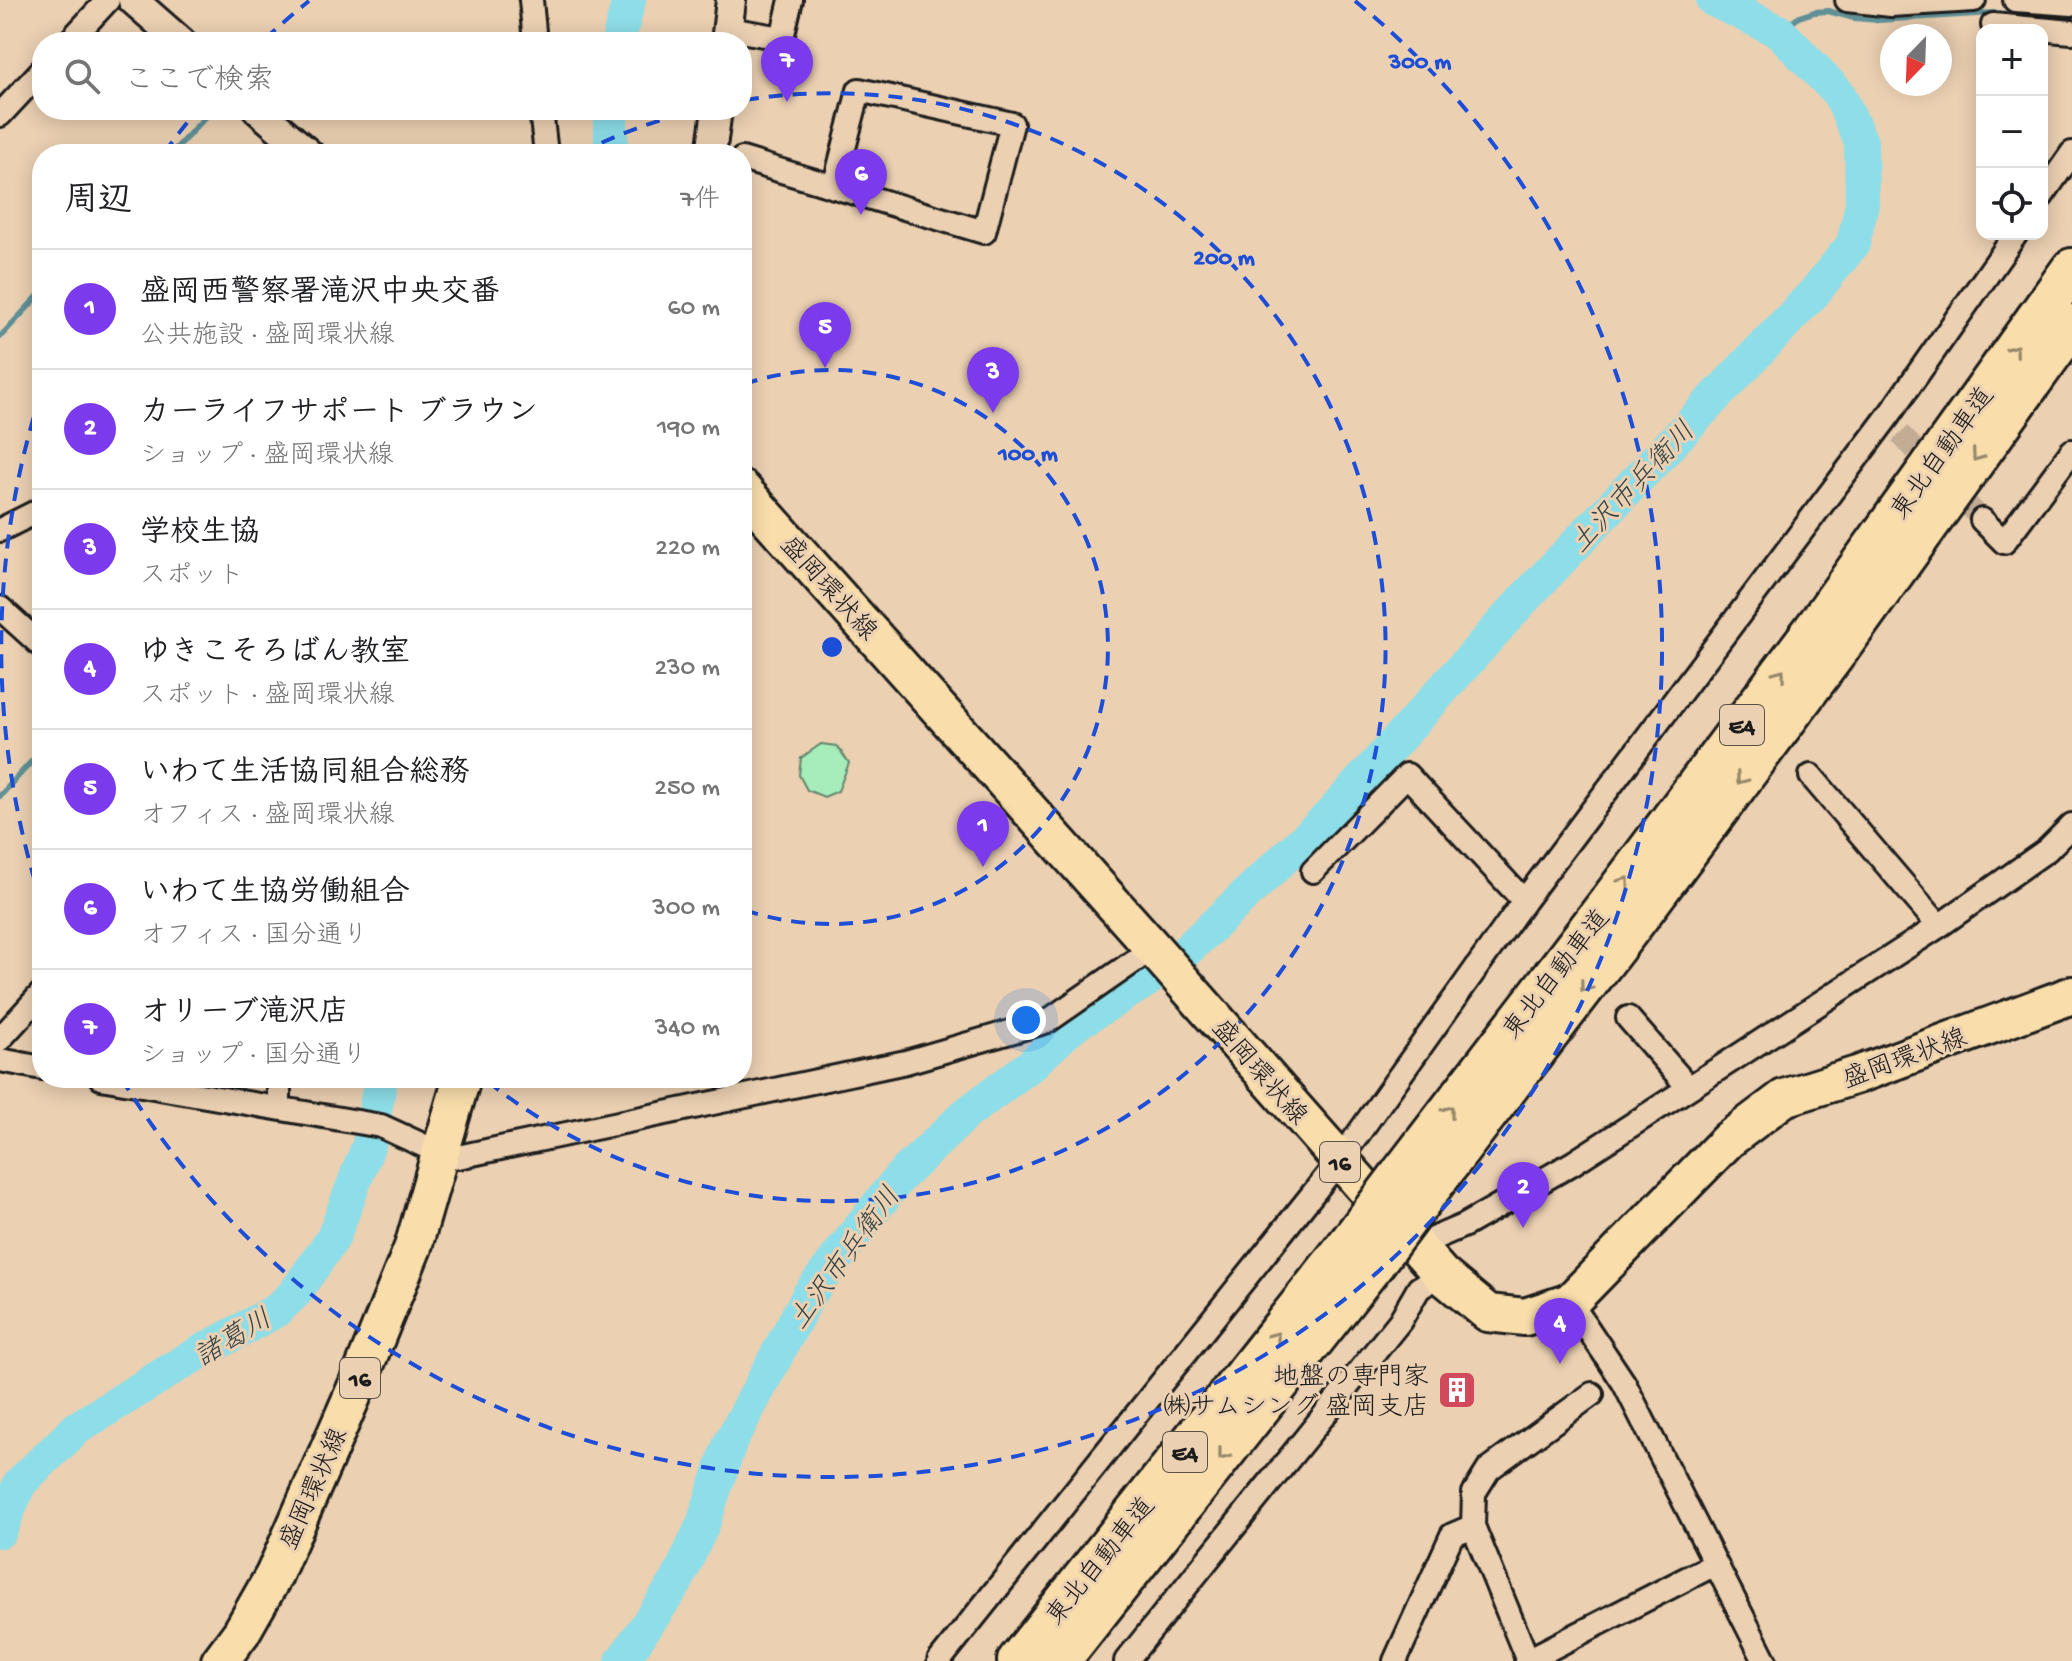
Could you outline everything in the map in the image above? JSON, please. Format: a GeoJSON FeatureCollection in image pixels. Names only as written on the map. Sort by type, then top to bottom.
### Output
{"type":"FeatureCollection","features":[{"type":"Feature","properties":{"kind":"highway","name":"東北自動車道"},"geometry":{"type":"LineString","coordinates":[[1059,1661],[1414,1182],[1612,899],[1819,623],[2072,269]]}},
{"type":"Feature","properties":{"kind":"highway","name":"東北自動車道"},"geometry":{"type":"LineString","coordinates":[[1414,1182],[1635,921],[1843,643],[2072,325]]}},
{"type":"Feature","properties":{"kind":"highway","name":"東北自動車道"},"geometry":{"type":"LineString","coordinates":[[1018,1661],[1362,1252]]}},
{"type":"Feature","properties":{"kind":"main road","name":"盛岡環状線"},"geometry":{"type":"LineString","coordinates":[[752,500],[1442,1275],[1488,1313],[1525,1317],[1570,1302],[1728,1140],[1784,1098],[1857,1075],[2072,995]]}},
{"type":"Feature","properties":{"kind":"main road","name":"盛岡環状線"},"geometry":{"type":"LineString","coordinates":[[220,1661],[241,1633],[274,1575],[358,1383],[413,1247],[459,1088]]}},
{"type":"Feature","properties":{"kind":"street"},"geometry":{"type":"LineString","coordinates":[[78,32],[108,0]]}},
{"type":"Feature","properties":{"kind":"street"},"geometry":{"type":"LineString","coordinates":[[133,0],[170,32]]}},
{"type":"Feature","properties":{"kind":"street"},"geometry":{"type":"LineString","coordinates":[[531,0],[534,32]]}},
{"type":"Feature","properties":{"kind":"street"},"geometry":{"type":"LineString","coordinates":[[727,32],[731,0]]}},
{"type":"Feature","properties":{"kind":"street"},"geometry":{"type":"LineString","coordinates":[[752,36],[782,38],[791,0]]}},
{"type":"Feature","properties":{"kind":"street"},"geometry":{"type":"LineString","coordinates":[[1847,0],[1891,5],[1974,0]]}},
{"type":"Feature","properties":{"kind":"street"},"geometry":{"type":"LineString","coordinates":[[2015,0],[2072,4]]}},
{"type":"Feature","properties":{"kind":"street"},"geometry":{"type":"LineString","coordinates":[[2048,30],[2072,32]]}},
{"type":"Feature","properties":{"kind":"street"},"geometry":{"type":"LineString","coordinates":[[0,115],[32,81]]}},
{"type":"Feature","properties":{"kind":"street"},"geometry":{"type":"LineString","coordinates":[[752,162],[834,187],[984,232],[1012,124],[859,90],[834,187]]}},
{"type":"Feature","properties":{"kind":"street"},"geometry":{"type":"LineString","coordinates":[[270,120],[297,144]]}},
{"type":"Feature","properties":{"kind":"street"},"geometry":{"type":"LineString","coordinates":[[542,120],[545,144]]}},
{"type":"Feature","properties":{"kind":"street"},"geometry":{"type":"LineString","coordinates":[[716,144],[717,120]]}},
{"type":"Feature","properties":{"kind":"street"},"geometry":{"type":"LineString","coordinates":[[2048,187],[2072,153]]}},
{"type":"Feature","properties":{"kind":"street"},"geometry":{"type":"LineString","coordinates":[[939,1661],[1339,1161],[1524,901],[1895,425],[2012,240]]}},
{"type":"Feature","properties":{"kind":"street"},"geometry":{"type":"LineString","coordinates":[[1982,520],[2004,542],[2072,451]]}},
{"type":"Feature","properties":{"kind":"street"},"geometry":{"type":"LineString","coordinates":[[0,530],[32,514]]}},
{"type":"Feature","properties":{"kind":"street"},"geometry":{"type":"LineString","coordinates":[[0,608],[32,637]]}},
{"type":"Feature","properties":{"kind":"street"},"geometry":{"type":"LineString","coordinates":[[1313,871],[1407,775],[1524,901]]}},
{"type":"Feature","properties":{"kind":"street"},"geometry":{"type":"LineString","coordinates":[[1811,776],[1939,926]]}},
{"type":"Feature","properties":{"kind":"street"},"geometry":{"type":"LineString","coordinates":[[1416,1246],[1465,1225],[1523,1194],[1689,1088],[1939,926],[2047,850],[2072,825]]}},
{"type":"Feature","properties":{"kind":"street"},"geometry":{"type":"LineString","coordinates":[[160,1088],[381,1126],[440,1153],[458,1157],[921,1058],[1048,1021],[1153,948]]}},
{"type":"Feature","properties":{"kind":"street"},"geometry":{"type":"LineString","coordinates":[[0,1039],[32,1004]]}},
{"type":"Feature","properties":{"kind":"street"},"geometry":{"type":"LineString","coordinates":[[1628,1018],[1689,1088]]}},
{"type":"Feature","properties":{"kind":"street"},"geometry":{"type":"LineString","coordinates":[[0,1060],[32,1066]]}},
{"type":"Feature","properties":{"kind":"street"},"geometry":{"type":"LineString","coordinates":[[279,1088],[279,1108]]}},
{"type":"Feature","properties":{"kind":"street"},"geometry":{"type":"LineString","coordinates":[[1126,1661],[1400,1321],[1419,1288],[1442,1275]]}},
{"type":"Feature","properties":{"kind":"street"},"geometry":{"type":"LineString","coordinates":[[1570,1302],[1624,1383],[1765,1660]]}},
{"type":"Feature","properties":{"kind":"street"},"geometry":{"type":"LineString","coordinates":[[1592,1394],[1534,1448],[1489,1469],[1474,1493],[1473,1526],[1527,1661],[1715,1564]]}},
{"type":"Feature","properties":{"kind":"street"},"geometry":{"type":"LineString","coordinates":[[1395,1661],[1452,1535],[1473,1526]]}},
{"type":"Feature","properties":{"kind":"green space"},"geometry":{"type":"Polygon","coordinates":[[[821,744],[837,746],[849,763],[838,791],[824,797],[807,790],[799,775],[801,758],[821,744]]]}},
{"type":"Feature","properties":{"kind":"waterway","name":"諸葛川"},"geometry":{"type":"LineString","coordinates":[[621,32],[629,0]]}},
{"type":"Feature","properties":{"kind":"waterway","name":"土沢市兵衛川"},"geometry":{"type":"LineString","coordinates":[[1186,951],[1330,815],[1521,602],[1813,294],[1853,244],[1862,204],[1861,142],[1839,94],[1780,32],[1713,0]]}},
{"type":"Feature","properties":{"kind":"waterway"},"geometry":{"type":"LineString","coordinates":[[1780,32],[1799,17],[1828,11],[1878,20],[1993,13],[2072,18]]}},
{"type":"Feature","properties":{"kind":"waterway"},"geometry":{"type":"LineString","coordinates":[[180,144],[203,120]]}},
{"type":"Feature","properties":{"kind":"waterway","name":"諸葛川"},"geometry":{"type":"LineString","coordinates":[[611,120],[611,144]]}},
{"type":"Feature","properties":{"kind":"waterway"},"geometry":{"type":"LineString","coordinates":[[0,337],[32,303]]}},
{"type":"Feature","properties":{"kind":"waterway"},"geometry":{"type":"LineString","coordinates":[[0,796],[32,761]]}},
{"type":"Feature","properties":{"kind":"waterway","name":"土沢市兵衛川"},"geometry":{"type":"LineString","coordinates":[[622,1661],[677,1581],[703,1524],[730,1443],[808,1296],[847,1244],[899,1178],[967,1113],[1031,1065],[1074,1025],[1148,980]]}},
{"type":"Feature","properties":{"kind":"waterway","name":"諸葛川"},"geometry":{"type":"LineString","coordinates":[[0,1531],[20,1483],[77,1428],[183,1362],[277,1310],[295,1293],[333,1238],[369,1144],[379,1088]]}},
{"type":"Feature","properties":{"kind":"tunnel"},"geometry":{"type":"LineString","coordinates":[[1900,434],[1982,520]]}},
{"type":"Feature","properties":{"kind":"place","name":"オリーブ滝沢店"},"geometry":{"type":"Point","coordinates":[787,102]}},
{"type":"Feature","properties":{"kind":"place","name":"いわて生協労働組合"},"geometry":{"type":"Point","coordinates":[861,215]}},
{"type":"Feature","properties":{"kind":"place","name":"いわて生活協同組合総務"},"geometry":{"type":"Point","coordinates":[825,368]}},
{"type":"Feature","properties":{"kind":"place","name":"学校生協"},"geometry":{"type":"Point","coordinates":[993,413]}},
{"type":"Feature","properties":{"kind":"place","name":"盛岡西警察署滝沢中央交番"},"geometry":{"type":"Point","coordinates":[983,867]}},
{"type":"Feature","properties":{"kind":"place","name":"カーライフサポート ブラウン"},"geometry":{"type":"Point","coordinates":[1523,1228]}},
{"type":"Feature","properties":{"kind":"place","name":"ゆきこそろばん教室"},"geometry":{"type":"Point","coordinates":[1560,1364]}},
{"type":"Feature","properties":{"kind":"place","name":"地盤の専門家 ㈱サムシング 盛岡支店"},"geometry":{"type":"Point","coordinates":[1457,1390]}}]}
